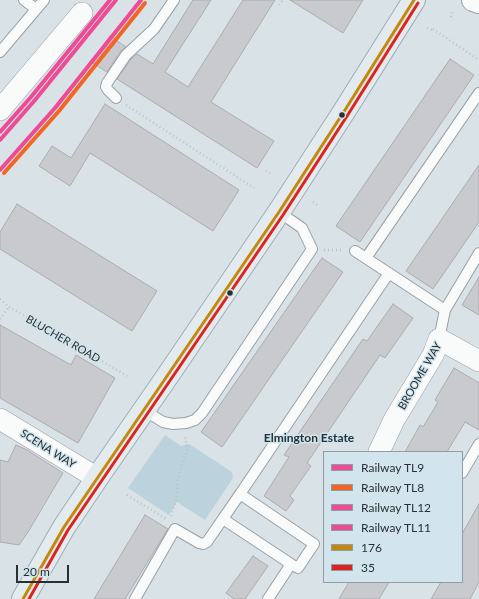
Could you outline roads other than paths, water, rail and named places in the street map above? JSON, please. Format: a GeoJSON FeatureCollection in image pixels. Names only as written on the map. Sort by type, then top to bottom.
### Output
{"type":"FeatureCollection","features":[{"type":"Feature","properties":{"kind":"main road"},"geometry":{"type":"LineString","coordinates":[[23,599],[64,527],[279,212],[414,0]]}},
{"type":"Feature","properties":{"kind":"main road"},"geometry":{"type":"LineString","coordinates":[[473,0],[479,2]]}},
{"type":"Feature","properties":{"kind":"street"},"geometry":{"type":"LineString","coordinates":[[0,110],[82,13]]}},
{"type":"Feature","properties":{"kind":"street","name":"BROOME WAY"},"geometry":{"type":"LineString","coordinates":[[379,451],[394,420],[433,355],[439,339],[479,362]]}},
{"type":"Feature","properties":{"kind":"street","name":"SCENA WAY"},"geometry":{"type":"LineString","coordinates":[[0,419],[97,478]]}},
{"type":"Feature","properties":{"kind":"lane"},"geometry":{"type":"LineString","coordinates":[[24,0],[36,9]]}},
{"type":"Feature","properties":{"kind":"lane"},"geometry":{"type":"LineString","coordinates":[[0,52],[44,0]]}},
{"type":"Feature","properties":{"kind":"lane"},"geometry":{"type":"LineString","coordinates":[[116,98],[106,87],[107,83],[126,55],[154,29],[174,0]]}},
{"type":"Feature","properties":{"kind":"lane"},"geometry":{"type":"LineString","coordinates":[[366,258],[479,93]]}},
{"type":"Feature","properties":{"kind":"lane"},"geometry":{"type":"LineString","coordinates":[[144,410],[163,422],[183,424],[195,420],[206,406],[312,250],[302,228],[279,212]]}},
{"type":"Feature","properties":{"kind":"lane"},"geometry":{"type":"LineString","coordinates":[[355,251],[444,310]]}},
{"type":"Feature","properties":{"kind":"lane"},"geometry":{"type":"LineString","coordinates":[[439,339],[444,310],[479,253]]}},
{"type":"Feature","properties":{"kind":"lane"},"geometry":{"type":"LineString","coordinates":[[135,599],[175,529],[203,544],[209,539],[389,273]]}},
{"type":"Feature","properties":{"kind":"lane"},"geometry":{"type":"LineString","coordinates":[[463,471],[479,444]]}},
{"type":"Feature","properties":{"kind":"lane"},"geometry":{"type":"LineString","coordinates":[[223,519],[298,568],[314,544],[240,494]]}},
{"type":"Feature","properties":{"kind":"lane"},"geometry":{"type":"LineString","coordinates":[[268,599],[291,564]]}},
{"type":"Feature","properties":{"kind":"rail line","name":"TL11"},"geometry":{"type":"LineString","coordinates":[[0,132],[31,97],[110,0]]}},
{"type":"Feature","properties":{"kind":"rail line","name":"TL12"},"geometry":{"type":"LineString","coordinates":[[0,140],[35,100],[116,0]]}},
{"type":"Feature","properties":{"kind":"rail line","name":"TL9"},"geometry":{"type":"LineString","coordinates":[[0,170],[55,108],[141,0]]}},
{"type":"Feature","properties":{"kind":"rail line","name":"TL8"},"geometry":{"type":"LineString","coordinates":[[4,173],[59,111],[145,3]]}},
{"type":"Feature","properties":{"kind":"district","name":"Elmington Estate"},"geometry":{"type":"Point","coordinates":[309,438]}}]}
